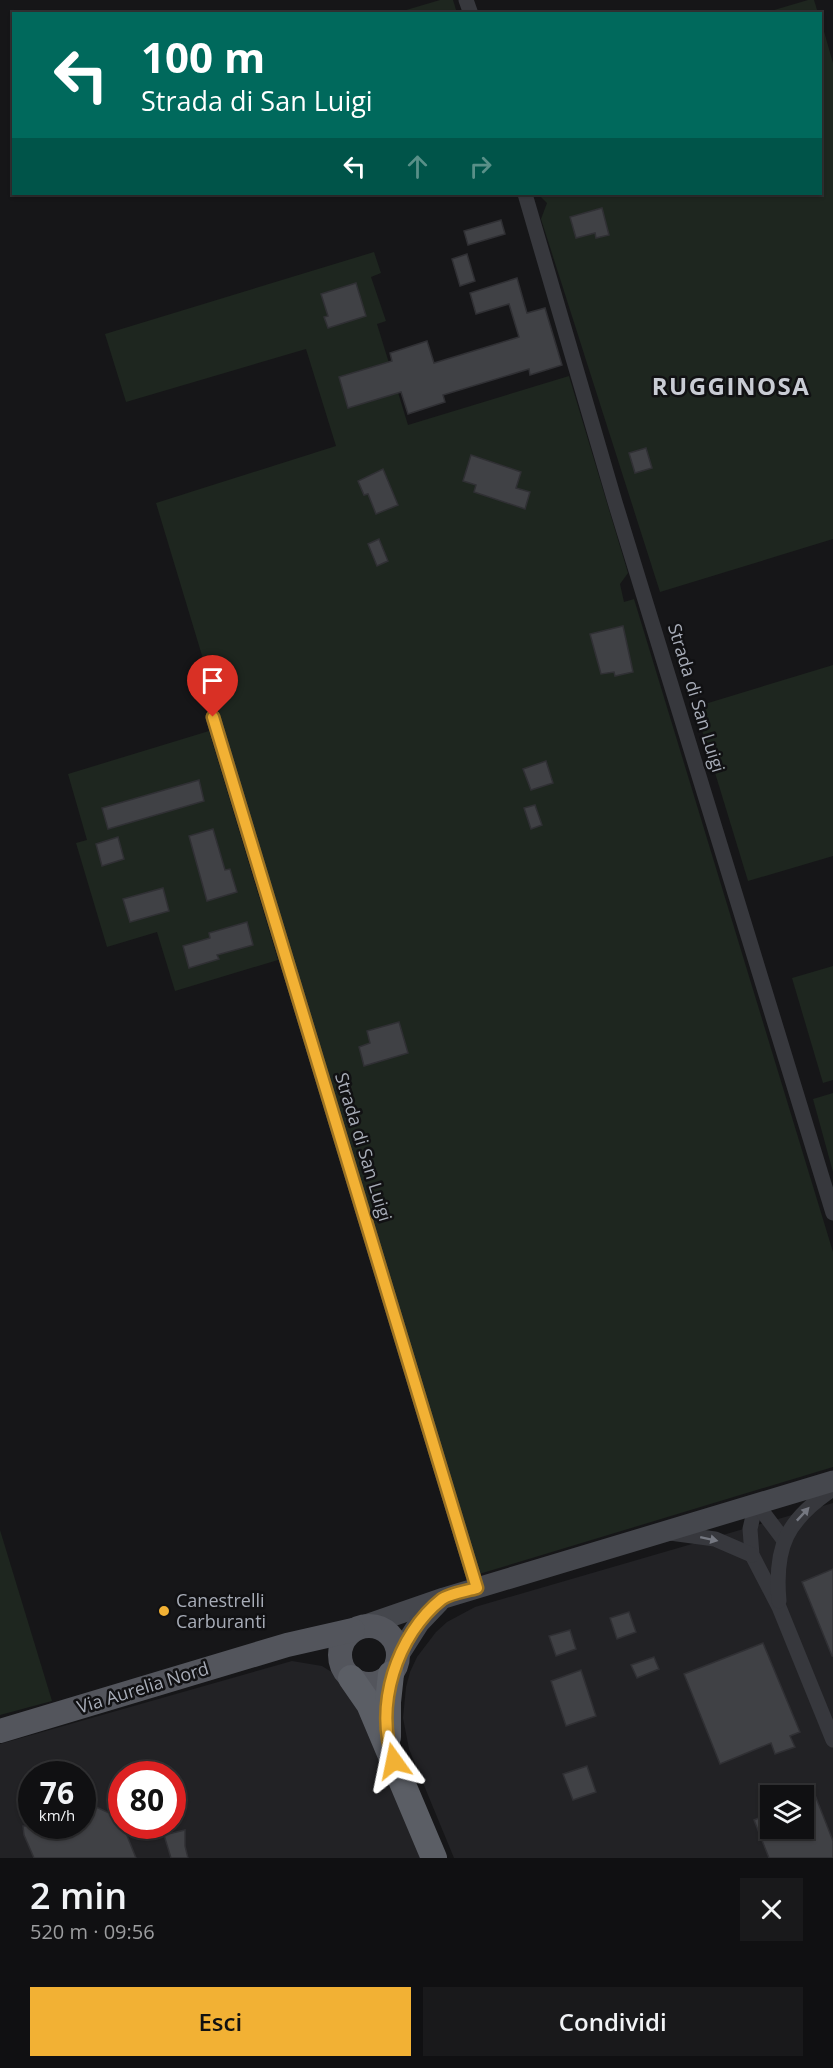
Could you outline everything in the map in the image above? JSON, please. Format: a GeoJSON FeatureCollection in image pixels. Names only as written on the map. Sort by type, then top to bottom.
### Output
{"type":"FeatureCollection","features":[{"type":"Feature","properties":{"kind":"highway"},"geometry":{"type":"LineString","coordinates":[[388,1746],[388,1702],[395,1665]]}},
{"type":"Feature","properties":{"kind":"highway"},"geometry":{"type":"LineString","coordinates":[[347,1673],[369,1704],[434,1858]]}},
{"type":"Feature","properties":{"kind":"main road"},"geometry":{"type":"LineString","coordinates":[[347,1673],[340,1660],[342,1643],[360,1628],[444,1598],[833,1481]]}},
{"type":"Feature","properties":{"kind":"main road"},"geometry":{"type":"LineString","coordinates":[[286,1645],[322,1656],[359,1682],[376,1683],[395,1665],[419,1623],[444,1598]]}},
{"type":"Feature","properties":{"kind":"main road"},"geometry":{"type":"LineString","coordinates":[[360,1628],[386,1630],[393,1637],[395,1665]]}},
{"type":"Feature","properties":{"kind":"main road","name":"Via Aurelia Nord"},"geometry":{"type":"LineString","coordinates":[[0,1731],[286,1645],[360,1628]]}},
{"type":"Feature","properties":{"kind":"street","name":"Strada di San Luigi"},"geometry":{"type":"LineString","coordinates":[[525,195],[615,502],[833,1214]]}},
{"type":"Feature","properties":{"kind":"street","name":"Strada di San Luigi"},"geometry":{"type":"LineString","coordinates":[[213,717],[477,1588]]}},
{"type":"Feature","properties":{"kind":"street"},"geometry":{"type":"LineString","coordinates":[[779,1607],[777,1583],[783,1539],[809,1507],[833,1489]]}},
{"type":"Feature","properties":{"kind":"street"},"geometry":{"type":"LineString","coordinates":[[756,1503],[783,1539]]}},
{"type":"Feature","properties":{"kind":"street"},"geometry":{"type":"LineString","coordinates":[[756,1503],[750,1529],[752,1555],[779,1607],[833,1740]]}},
{"type":"Feature","properties":{"kind":"street"},"geometry":{"type":"LineString","coordinates":[[664,1533],[715,1539],[752,1555]]}},
{"type":"Feature","properties":{"kind":"shaded area"},"geometry":{"type":"Polygon","coordinates":[[[440,0],[453,0],[457,12],[399,12],[440,0]]]}},
{"type":"Feature","properties":{"kind":"shaded area"},"geometry":{"type":"Polygon","coordinates":[[[814,0],[818,12],[767,12],[814,0]]]}},
{"type":"Feature","properties":{"kind":"shaded area"},"geometry":{"type":"Polygon","coordinates":[[[822,24],[833,63],[833,539],[660,592],[541,219],[547,203],[539,195],[822,195],[822,24]]]}},
{"type":"Feature","properties":{"kind":"shaded area"},"geometry":{"type":"Polygon","coordinates":[[[374,252],[381,273],[371,277],[386,321],[377,324],[408,425],[569,376],[628,573],[620,584],[624,602],[634,599],[833,1252],[833,1467],[479,1574],[156,503],[336,446],[306,349],[126,402],[105,334],[374,252]]]}},
{"type":"Feature","properties":{"kind":"shaded area"},"geometry":{"type":"Polygon","coordinates":[[[833,665],[833,856],[748,881],[695,707],[833,665]]]}},
{"type":"Feature","properties":{"kind":"shaded area"},"geometry":{"type":"Polygon","coordinates":[[[209,731],[278,960],[175,991],[157,932],[107,947],[76,843],[87,840],[68,774],[209,731]]]}},
{"type":"Feature","properties":{"kind":"shaded area"},"geometry":{"type":"Polygon","coordinates":[[[833,966],[833,1080],[823,1083],[792,978],[833,966]]]}},
{"type":"Feature","properties":{"kind":"shaded area"},"geometry":{"type":"Polygon","coordinates":[[[833,1093],[833,1172],[813,1099],[833,1093]]]}},
{"type":"Feature","properties":{"kind":"shaded area"},"geometry":{"type":"Polygon","coordinates":[[[833,1503],[833,1858],[454,1858],[409,1749],[403,1718],[410,1672],[417,1657],[436,1632],[447,1622],[475,1607],[833,1503]]]}},
{"type":"Feature","properties":{"kind":"shaded area"},"geometry":{"type":"Polygon","coordinates":[[[0,1530],[52,1701],[0,1715],[0,1530]]]}},
{"type":"Feature","properties":{"kind":"shaded area"},"geometry":{"type":"Polygon","coordinates":[[[292,1661],[322,1666],[349,1686],[421,1858],[0,1858],[0,1744],[292,1661]]]}},
{"type":"Feature","properties":{"kind":"building"},"geometry":{"type":"Polygon","coordinates":[[[602,208],[609,235],[596,238],[595,233],[576,238],[570,217],[602,208]]]}},
{"type":"Feature","properties":{"kind":"building"},"geometry":{"type":"Polygon","coordinates":[[[501,220],[505,234],[468,245],[464,231],[501,220]]]}},
{"type":"Feature","properties":{"kind":"building"},"geometry":{"type":"Polygon","coordinates":[[[467,254],[475,281],[460,286],[452,259],[467,254]]]}},
{"type":"Feature","properties":{"kind":"building"},"geometry":{"type":"Polygon","coordinates":[[[517,278],[527,313],[545,308],[562,365],[530,375],[529,369],[443,395],[445,402],[408,414],[401,392],[348,408],[339,377],[392,361],[390,353],[427,341],[434,363],[519,337],[509,304],[476,314],[470,293],[517,278]]]}},
{"type":"Feature","properties":{"kind":"building"},"geometry":{"type":"Polygon","coordinates":[[[356,283],[366,316],[328,328],[324,317],[328,316],[321,294],[356,283]]]}},
{"type":"Feature","properties":{"kind":"building"},"geometry":{"type":"Polygon","coordinates":[[[646,448],[652,468],[635,473],[629,453],[646,448]]]}},
{"type":"Feature","properties":{"kind":"building"},"geometry":{"type":"Polygon","coordinates":[[[471,455],[521,472],[516,488],[530,492],[525,509],[474,492],[476,485],[463,481],[471,455]]]}},
{"type":"Feature","properties":{"kind":"building"},"geometry":{"type":"Polygon","coordinates":[[[383,469],[398,505],[376,514],[368,494],[364,495],[358,481],[383,469]]]}},
{"type":"Feature","properties":{"kind":"building"},"geometry":{"type":"Polygon","coordinates":[[[379,539],[388,561],[377,566],[368,544],[379,539]]]}},
{"type":"Feature","properties":{"kind":"building"},"geometry":{"type":"Polygon","coordinates":[[[623,626],[633,672],[615,676],[614,672],[601,674],[590,634],[623,626]]]}},
{"type":"Feature","properties":{"kind":"building"},"geometry":{"type":"Polygon","coordinates":[[[546,761],[553,783],[531,790],[523,769],[546,761]]]}},
{"type":"Feature","properties":{"kind":"building"},"geometry":{"type":"Polygon","coordinates":[[[199,780],[204,801],[108,829],[102,808],[199,780]]]}},
{"type":"Feature","properties":{"kind":"building"},"geometry":{"type":"Polygon","coordinates":[[[535,805],[542,825],[531,829],[524,808],[535,805]]]}},
{"type":"Feature","properties":{"kind":"building"},"geometry":{"type":"Polygon","coordinates":[[[213,829],[225,870],[230,869],[237,892],[207,901],[189,836],[213,829]]]}},
{"type":"Feature","properties":{"kind":"building"},"geometry":{"type":"Polygon","coordinates":[[[118,837],[124,859],[102,866],[96,844],[118,837]]]}},
{"type":"Feature","properties":{"kind":"building"},"geometry":{"type":"Polygon","coordinates":[[[163,888],[169,911],[130,922],[123,899],[163,888]]]}},
{"type":"Feature","properties":{"kind":"building"},"geometry":{"type":"Polygon","coordinates":[[[247,922],[253,945],[217,955],[219,959],[189,968],[183,946],[210,938],[209,933],[247,922]]]}},
{"type":"Feature","properties":{"kind":"building"},"geometry":{"type":"Polygon","coordinates":[[[399,1022],[408,1053],[364,1066],[359,1047],[370,1043],[367,1031],[399,1022]]]}},
{"type":"Feature","properties":{"kind":"building"},"geometry":{"type":"Polygon","coordinates":[[[833,1569],[833,1656],[832,1656],[802,1582],[833,1569]]]}},
{"type":"Feature","properties":{"kind":"building"},"geometry":{"type":"Polygon","coordinates":[[[629,1612],[636,1632],[617,1639],[610,1618],[629,1612]]]}},
{"type":"Feature","properties":{"kind":"building"},"geometry":{"type":"Polygon","coordinates":[[[570,1630],[576,1649],[556,1656],[549,1636],[570,1630]]]}},
{"type":"Feature","properties":{"kind":"building"},"geometry":{"type":"Polygon","coordinates":[[[763,1643],[800,1732],[790,1736],[795,1747],[775,1754],[771,1743],[720,1764],[684,1674],[763,1643]]]}},
{"type":"Feature","properties":{"kind":"building"},"geometry":{"type":"Polygon","coordinates":[[[654,1657],[659,1669],[637,1678],[631,1665],[654,1657]]]}},
{"type":"Feature","properties":{"kind":"building"},"geometry":{"type":"Polygon","coordinates":[[[581,1670],[596,1716],[566,1726],[551,1681],[581,1670]]]}},
{"type":"Feature","properties":{"kind":"building"},"geometry":{"type":"Polygon","coordinates":[[[587,1766],[596,1792],[573,1800],[563,1774],[587,1766]]]}},
{"type":"Feature","properties":{"kind":"building"},"geometry":{"type":"Polygon","coordinates":[[[814,1795],[833,1841],[833,1858],[769,1858],[762,1839],[814,1839],[814,1795]]]}},
{"type":"Feature","properties":{"kind":"building"},"geometry":{"type":"Polygon","coordinates":[[[96,1807],[108,1812],[108,1839],[128,1839],[136,1858],[34,1858],[26,1839],[96,1839],[96,1807]]]}},
{"type":"Feature","properties":{"kind":"building"},"geometry":{"type":"Polygon","coordinates":[[[760,1818],[760,1835],[754,1820],[760,1818]]]}},
{"type":"Feature","properties":{"kind":"building"},"geometry":{"type":"Polygon","coordinates":[[[165,1839],[185,1839],[188,1858],[171,1858],[165,1839]]]}},
{"type":"Feature","properties":{"kind":"place","name":"Canestrelli Carburanti"},"geometry":{"type":"Point","coordinates":[164,1611]}},
{"type":"Feature","properties":{"kind":"district","name":"RUGGINOSA"},"geometry":{"type":"Point","coordinates":[731,387]}},
{"type":"Feature","properties":{"kind":"route"},"geometry":{"type":"LineString","coordinates":[[213,717],[477,1588],[444,1598],[419,1623],[398,1656],[392,1674],[388,1702],[388,1746],[394,1761]]}}]}
